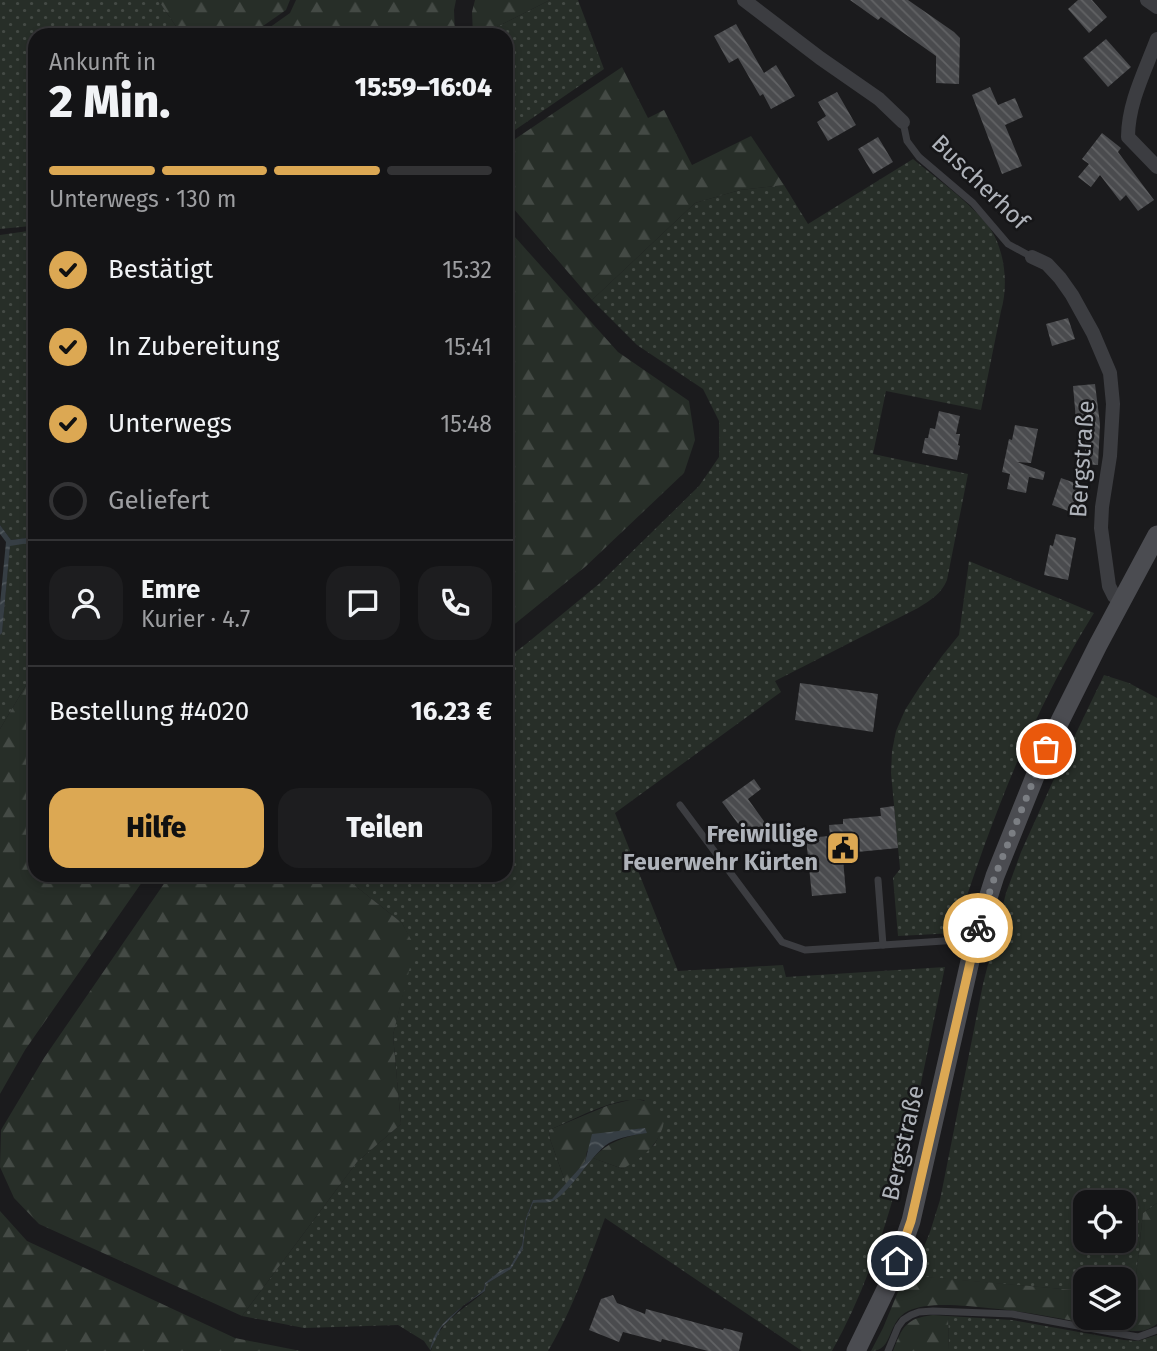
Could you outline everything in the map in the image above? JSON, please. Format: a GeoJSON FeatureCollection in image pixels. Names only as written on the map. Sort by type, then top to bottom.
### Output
{"type":"FeatureCollection","features":[{"type":"Feature","properties":{"kind":"main road","name":"Bergstraße"},"geometry":{"type":"LineString","coordinates":[[856,1351],[890,1281],[911,1221],[975,939],[995,876],[1046,749],[1157,535]]}},
{"type":"Feature","properties":{"kind":"street","name":"Buscherhof"},"geometry":{"type":"LineString","coordinates":[[744,0],[879,99],[902,122]]}},
{"type":"Feature","properties":{"kind":"street"},"geometry":{"type":"LineString","coordinates":[[1147,0],[1157,7]]}},
{"type":"Feature","properties":{"kind":"street"},"geometry":{"type":"LineString","coordinates":[[1157,39],[1130,108],[1128,136],[1157,167]]}},
{"type":"Feature","properties":{"kind":"street","name":"Bergstraße"},"geometry":{"type":"LineString","coordinates":[[1032,257],[1046,264],[1072,295],[1093,333],[1110,373],[1113,417],[1101,528],[1109,586],[1114,596],[1122,603]]}},
{"type":"Feature","properties":{"kind":"lane","name":"Buscherhof"},"geometry":{"type":"LineString","coordinates":[[902,122],[907,141],[919,157],[973,203],[1008,244],[1032,257]]}},
{"type":"Feature","properties":{"kind":"lane"},"geometry":{"type":"LineString","coordinates":[[680,805],[782,942],[804,950],[975,939]]}},
{"type":"Feature","properties":{"kind":"lane"},"geometry":{"type":"LineString","coordinates":[[878,880],[883,945]]}},
{"type":"Feature","properties":{"kind":"lane"},"geometry":{"type":"LineString","coordinates":[[888,1351],[903,1320],[919,1311],[1012,1314],[1138,1337],[1157,1329]]}},
{"type":"Feature","properties":{"kind":"green space"},"geometry":{"type":"Polygon","coordinates":[[[0,0],[158,0],[177,28],[28,28],[28,226],[0,229],[0,0]]]}},
{"type":"Feature","properties":{"kind":"green space"},"geometry":{"type":"Polygon","coordinates":[[[158,0],[290,0],[286,10],[260,28],[177,28],[158,0]]]}},
{"type":"Feature","properties":{"kind":"green space"},"geometry":{"type":"Polygon","coordinates":[[[296,0],[456,0],[455,28],[269,28],[290,13],[296,0]]]}},
{"type":"Feature","properties":{"kind":"green space"},"geometry":{"type":"Polygon","coordinates":[[[475,0],[550,0],[495,28],[473,28],[475,0]]]}},
{"type":"Feature","properties":{"kind":"green space"},"geometry":{"type":"Polygon","coordinates":[[[550,0],[578,0],[604,69],[513,131],[513,28],[495,28],[550,0]]]}},
{"type":"Feature","properties":{"kind":"green space"},"geometry":{"type":"Polygon","coordinates":[[[622,67],[648,118],[664,110],[692,165],[751,136],[784,185],[740,190],[695,203],[592,300],[513,208],[513,140],[622,67]]]}},
{"type":"Feature","properties":{"kind":"green space"},"geometry":{"type":"Polygon","coordinates":[[[913,159],[978,214],[997,243],[1004,266],[1005,289],[981,410],[886,391],[873,454],[968,474],[947,580],[939,593],[918,608],[775,681],[781,692],[615,813],[678,971],[783,965],[786,977],[945,967],[914,1115],[889,1212],[873,1260],[832,1351],[802,1351],[605,1218],[573,1303],[548,1351],[431,1351],[446,1324],[485,1291],[486,1284],[511,1269],[523,1249],[526,1221],[533,1202],[552,1201],[569,1187],[593,1158],[623,1169],[654,1145],[662,1130],[644,1100],[607,1105],[549,1130],[566,1184],[552,1199],[533,1200],[526,1218],[522,1245],[510,1267],[485,1283],[484,1289],[444,1322],[433,1339],[430,1350],[424,1341],[398,1325],[304,1328],[242,1316],[357,1162],[401,1124],[393,1035],[414,947],[402,923],[354,882],[513,882],[513,654],[600,583],[699,486],[719,457],[719,421],[703,389],[637,345],[592,300],[695,203],[740,190],[784,185],[808,224],[913,159]]]}},
{"type":"Feature","properties":{"kind":"green space"},"geometry":{"type":"Polygon","coordinates":[[[28,231],[28,538],[11,540],[0,525],[0,235],[28,231]]]}},
{"type":"Feature","properties":{"kind":"green space"},"geometry":{"type":"Polygon","coordinates":[[[513,235],[618,352],[689,401],[695,440],[684,473],[585,567],[513,625],[513,235]]]}},
{"type":"Feature","properties":{"kind":"green space"},"geometry":{"type":"Polygon","coordinates":[[[28,543],[28,682],[0,729],[0,635],[10,545],[28,543]]]}},
{"type":"Feature","properties":{"kind":"green space"},"geometry":{"type":"Polygon","coordinates":[[[969,561],[1094,613],[1051,689],[1014,768],[955,933],[898,936],[893,878],[900,869],[891,773],[892,751],[896,731],[905,710],[959,635],[969,561]]]}},
{"type":"Feature","properties":{"kind":"green space"},"geometry":{"type":"Polygon","coordinates":[[[1104,675],[1129,683],[1157,698],[1157,1203],[1143,1213],[1136,1277],[1136,1267],[1073,1267],[1073,1290],[912,1276],[940,1200],[983,984],[1006,893],[1021,852],[1104,675]]]}},
{"type":"Feature","properties":{"kind":"green space"},"geometry":{"type":"Polygon","coordinates":[[[28,682],[28,882],[142,882],[25,1050],[0,1094],[0,729],[28,682]]]}},
{"type":"Feature","properties":{"kind":"green space"},"geometry":{"type":"Polygon","coordinates":[[[165,882],[354,882],[402,923],[415,947],[393,1035],[401,1124],[357,1162],[242,1316],[39,1224],[14,1198],[0,1167],[1,1130],[44,1058],[165,882]]]}},
{"type":"Feature","properties":{"kind":"green space"},"geometry":{"type":"Polygon","coordinates":[[[634,1099],[652,1104],[662,1113],[663,1127],[654,1144],[644,1155],[623,1169],[593,1158],[617,1141],[646,1133],[645,1128],[632,1130],[587,1151],[585,1162],[566,1184],[549,1130],[609,1105],[634,1099]]]}},
{"type":"Feature","properties":{"kind":"green space"},"geometry":{"type":"Polygon","coordinates":[[[1157,1203],[1157,1324],[1141,1331],[1123,1331],[1118,1330],[1136,1330],[1136,1277],[1143,1213],[1157,1203]]]}},
{"type":"Feature","properties":{"kind":"green space"},"geometry":{"type":"Polygon","coordinates":[[[0,1211],[27,1241],[235,1338],[301,1351],[0,1351],[0,1211]]]}},
{"type":"Feature","properties":{"kind":"green space"},"geometry":{"type":"Polygon","coordinates":[[[905,1275],[1073,1290],[1073,1321],[969,1306],[926,1306],[901,1316],[883,1346],[871,1351],[905,1275]]]}},
{"type":"Feature","properties":{"kind":"green space"},"geometry":{"type":"Polygon","coordinates":[[[933,1315],[948,1316],[949,1351],[893,1351],[906,1325],[933,1315]]]}},
{"type":"Feature","properties":{"kind":"green space"},"geometry":{"type":"Polygon","coordinates":[[[948,1316],[1012,1320],[1124,1340],[1138,1341],[1157,1335],[1157,1351],[949,1351],[948,1316]]]}},
{"type":"Feature","properties":{"kind":"water"},"geometry":{"type":"Polygon","coordinates":[[[0,525],[11,540],[28,538],[28,543],[10,546],[0,635],[6,542],[0,534],[0,525]]]}},
{"type":"Feature","properties":{"kind":"water"},"geometry":{"type":"Polygon","coordinates":[[[645,1128],[647,1133],[627,1136],[609,1143],[557,1199],[533,1203],[526,1221],[523,1249],[511,1269],[486,1284],[485,1291],[464,1305],[484,1289],[485,1283],[510,1267],[522,1245],[526,1218],[533,1200],[552,1199],[585,1162],[592,1134],[645,1128]]]}},
{"type":"Feature","properties":{"kind":"water"},"geometry":{"type":"Polygon","coordinates":[[[463,1306],[441,1328],[430,1351],[437,1331],[463,1306]]]}},
{"type":"Feature","properties":{"kind":"building"},"geometry":{"type":"Polygon","coordinates":[[[850,0],[908,0],[954,32],[960,38],[959,84],[936,83],[936,56],[881,17],[878,20],[850,0]]]}},
{"type":"Feature","properties":{"kind":"building"},"geometry":{"type":"Polygon","coordinates":[[[1078,0],[1092,0],[1107,17],[1089,33],[1068,9],[1078,0]]]}},
{"type":"Feature","properties":{"kind":"building"},"geometry":{"type":"Polygon","coordinates":[[[736,24],[764,73],[776,65],[795,96],[771,109],[763,94],[760,96],[738,58],[729,63],[714,36],[736,24]]]}},
{"type":"Feature","properties":{"kind":"building"},"geometry":{"type":"Polygon","coordinates":[[[1106,39],[1131,67],[1108,87],[1083,58],[1106,39]]]}},
{"type":"Feature","properties":{"kind":"building"},"geometry":{"type":"Polygon","coordinates":[[[990,87],[998,105],[1015,98],[1023,117],[1005,125],[1022,166],[1002,174],[972,95],[990,87]]]}},
{"type":"Feature","properties":{"kind":"building"},"geometry":{"type":"Polygon","coordinates":[[[837,92],[856,125],[828,141],[817,122],[826,116],[818,102],[837,92]]]}},
{"type":"Feature","properties":{"kind":"building"},"geometry":{"type":"Polygon","coordinates":[[[1102,133],[1121,148],[1118,152],[1154,200],[1138,211],[1126,195],[1120,201],[1100,175],[1091,187],[1078,177],[1089,164],[1082,159],[1102,133]]]}},
{"type":"Feature","properties":{"kind":"building"},"geometry":{"type":"Polygon","coordinates":[[[878,137],[893,162],[873,174],[858,149],[878,137]]]}},
{"type":"Feature","properties":{"kind":"building"},"geometry":{"type":"Polygon","coordinates":[[[1068,318],[1075,339],[1052,346],[1046,324],[1068,318]]]}},
{"type":"Feature","properties":{"kind":"building"},"geometry":{"type":"Polygon","coordinates":[[[1095,384],[1100,424],[1098,465],[1081,464],[1081,451],[1085,451],[1086,418],[1076,420],[1073,386],[1095,384]]]}},
{"type":"Feature","properties":{"kind":"building"},"geometry":{"type":"Polygon","coordinates":[[[939,411],[960,416],[956,434],[960,434],[957,460],[922,453],[930,428],[935,429],[939,411]]]}},
{"type":"Feature","properties":{"kind":"building"},"geometry":{"type":"Polygon","coordinates":[[[1015,425],[1038,429],[1031,463],[1017,462],[1045,472],[1043,480],[1029,477],[1026,493],[1007,489],[1010,474],[1002,472],[1015,425]]]}},
{"type":"Feature","properties":{"kind":"building"},"geometry":{"type":"Polygon","coordinates":[[[1061,478],[1089,488],[1079,515],[1052,505],[1061,478]]]}},
{"type":"Feature","properties":{"kind":"building"},"geometry":{"type":"Polygon","coordinates":[[[1056,534],[1076,538],[1068,580],[1044,575],[1050,545],[1053,546],[1056,534]]]}},
{"type":"Feature","properties":{"kind":"building"},"geometry":{"type":"Polygon","coordinates":[[[800,683],[878,694],[873,732],[795,720],[800,683]]]}},
{"type":"Feature","properties":{"kind":"building"},"geometry":{"type":"Polygon","coordinates":[[[754,779],[761,789],[748,799],[771,831],[753,844],[722,802],[754,779]]]}},
{"type":"Feature","properties":{"kind":"building"},"geometry":{"type":"Polygon","coordinates":[[[894,806],[898,848],[847,853],[847,858],[843,859],[846,893],[812,896],[806,838],[830,836],[829,825],[843,824],[843,819],[881,816],[880,808],[894,806]]]}},
{"type":"Feature","properties":{"kind":"building"},"geometry":{"type":"Polygon","coordinates":[[[613,1295],[617,1303],[645,1314],[646,1309],[743,1333],[739,1351],[708,1351],[623,1332],[619,1342],[589,1330],[601,1299],[613,1295]]]}},
{"type":"Feature","properties":{"kind":"way so far"},"geometry":{"type":"LineString","coordinates":[[978,928],[995,876],[1046,749]]}},
{"type":"Feature","properties":{"kind":"place","name":"Freiwillige Feuerwehr Kürten"},"geometry":{"type":"Point","coordinates":[843,848]}},
{"type":"Feature","properties":{"kind":"route"},"geometry":{"type":"LineString","coordinates":[[897,1261],[911,1221],[978,928]]}}]}
